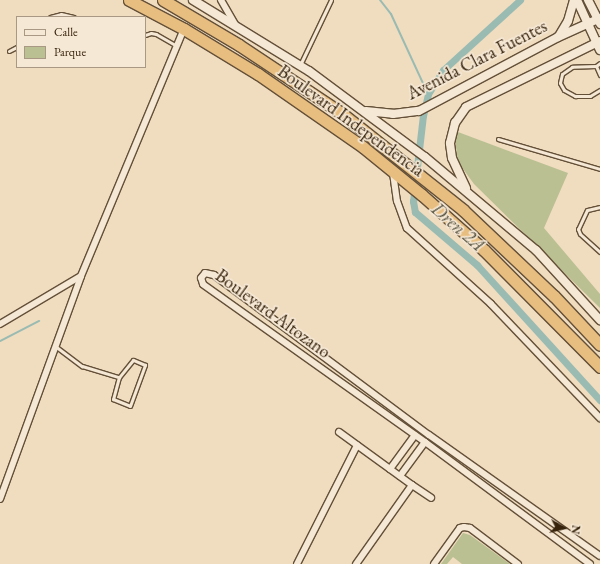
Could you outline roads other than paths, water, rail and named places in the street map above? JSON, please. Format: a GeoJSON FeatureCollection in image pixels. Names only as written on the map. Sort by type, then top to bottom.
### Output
{"type":"FeatureCollection","features":[{"type":"Feature","properties":{"kind":"highway","name":"Boulevard Independencia"},"geometry":{"type":"LineString","coordinates":[[129,0],[184,29],[302,103],[393,171],[422,194],[526,290],[600,367]]}},
{"type":"Feature","properties":{"kind":"highway","name":"Boulevard Independencia"},"geometry":{"type":"LineString","coordinates":[[163,0],[239,45],[334,108],[423,179],[491,236],[600,345]]}},
{"type":"Feature","properties":{"kind":"main road","name":"Boulevard Independencia"},"geometry":{"type":"LineString","coordinates":[[192,0],[300,65],[366,111],[425,157],[536,250],[600,320]]}},
{"type":"Feature","properties":{"kind":"main road"},"geometry":{"type":"LineString","coordinates":[[575,0],[586,24],[598,42],[600,50]]}},
{"type":"Feature","properties":{"kind":"main road"},"geometry":{"type":"LineString","coordinates":[[558,36],[568,22],[575,0]]}},
{"type":"Feature","properties":{"kind":"main road"},"geometry":{"type":"LineString","coordinates":[[588,0],[599,21]]}},
{"type":"Feature","properties":{"kind":"main road","name":"Avenida Clara Fuentes"},"geometry":{"type":"LineString","coordinates":[[366,111],[393,114],[419,111],[558,36],[586,24],[599,21]]}},
{"type":"Feature","properties":{"kind":"main road","name":"Avenida Clara Fuentes"},"geometry":{"type":"LineString","coordinates":[[468,192],[452,158],[450,143],[455,123],[466,107],[598,42]]}},
{"type":"Feature","properties":{"kind":"street"},"geometry":{"type":"LineString","coordinates":[[221,0],[236,26]]}},
{"type":"Feature","properties":{"kind":"street"},"geometry":{"type":"LineString","coordinates":[[0,499],[81,276],[184,29]]}},
{"type":"Feature","properties":{"kind":"street"},"geometry":{"type":"LineString","coordinates":[[393,171],[398,201],[407,228],[491,304],[600,418]]}},
{"type":"Feature","properties":{"kind":"street","name":"Boulevard Altozano"},"geometry":{"type":"LineString","coordinates":[[590,564],[425,442],[203,284],[201,278],[206,273],[214,274],[429,435],[600,556]]}},
{"type":"Feature","properties":{"kind":"street"},"geometry":{"type":"LineString","coordinates":[[0,324],[81,276]]}},
{"type":"Feature","properties":{"kind":"street"},"geometry":{"type":"LineString","coordinates":[[339,432],[430,498]]}},
{"type":"Feature","properties":{"kind":"street"},"geometry":{"type":"LineString","coordinates":[[390,469],[415,435]]}},
{"type":"Feature","properties":{"kind":"street"},"geometry":{"type":"LineString","coordinates":[[400,476],[425,442]]}},
{"type":"Feature","properties":{"kind":"street"},"geometry":{"type":"LineString","coordinates":[[297,564],[357,445]]}},
{"type":"Feature","properties":{"kind":"street"},"geometry":{"type":"LineString","coordinates":[[356,564],[412,485]]}},
{"type":"Feature","properties":{"kind":"street"},"geometry":{"type":"LineString","coordinates":[[434,564],[460,528],[464,527],[470,528],[518,564]]}},
{"type":"Feature","properties":{"kind":"lane"},"geometry":{"type":"LineString","coordinates":[[300,65],[331,0]]}},
{"type":"Feature","properties":{"kind":"lane"},"geometry":{"type":"LineString","coordinates":[[54,16],[61,14],[70,16]]}},
{"type":"Feature","properties":{"kind":"lane"},"geometry":{"type":"LineString","coordinates":[[146,35],[150,33],[156,34],[177,46]]}},
{"type":"Feature","properties":{"kind":"lane"},"geometry":{"type":"LineString","coordinates":[[9,51],[16,48]]}},
{"type":"Feature","properties":{"kind":"lane"},"geometry":{"type":"LineString","coordinates":[[600,63],[596,66],[572,67],[562,74],[560,83],[564,90],[575,96],[590,96],[600,90]]}},
{"type":"Feature","properties":{"kind":"lane"},"geometry":{"type":"LineString","coordinates":[[596,66],[600,75]]}},
{"type":"Feature","properties":{"kind":"lane"},"geometry":{"type":"LineString","coordinates":[[498,139],[600,169]]}},
{"type":"Feature","properties":{"kind":"lane"},"geometry":{"type":"LineString","coordinates":[[600,207],[587,210],[578,229],[580,234],[600,252]]}},
{"type":"Feature","properties":{"kind":"lane"},"geometry":{"type":"LineString","coordinates":[[55,346],[82,366],[119,377]]}},
{"type":"Feature","properties":{"kind":"lane"},"geometry":{"type":"LineString","coordinates":[[133,360],[146,365],[130,406],[113,399],[119,377],[133,360]]}},
{"type":"Feature","properties":{"kind":"waterway"},"geometry":{"type":"LineString","coordinates":[[380,0],[391,14],[428,94]]}},
{"type":"Feature","properties":{"kind":"waterway","name":"Dren 2A"},"geometry":{"type":"LineString","coordinates":[[520,0],[443,70],[428,94],[423,115],[413,201],[415,212],[477,265],[600,400]]}},
{"type":"Feature","properties":{"kind":"waterway"},"geometry":{"type":"LineString","coordinates":[[0,341],[39,321]]}}]}
